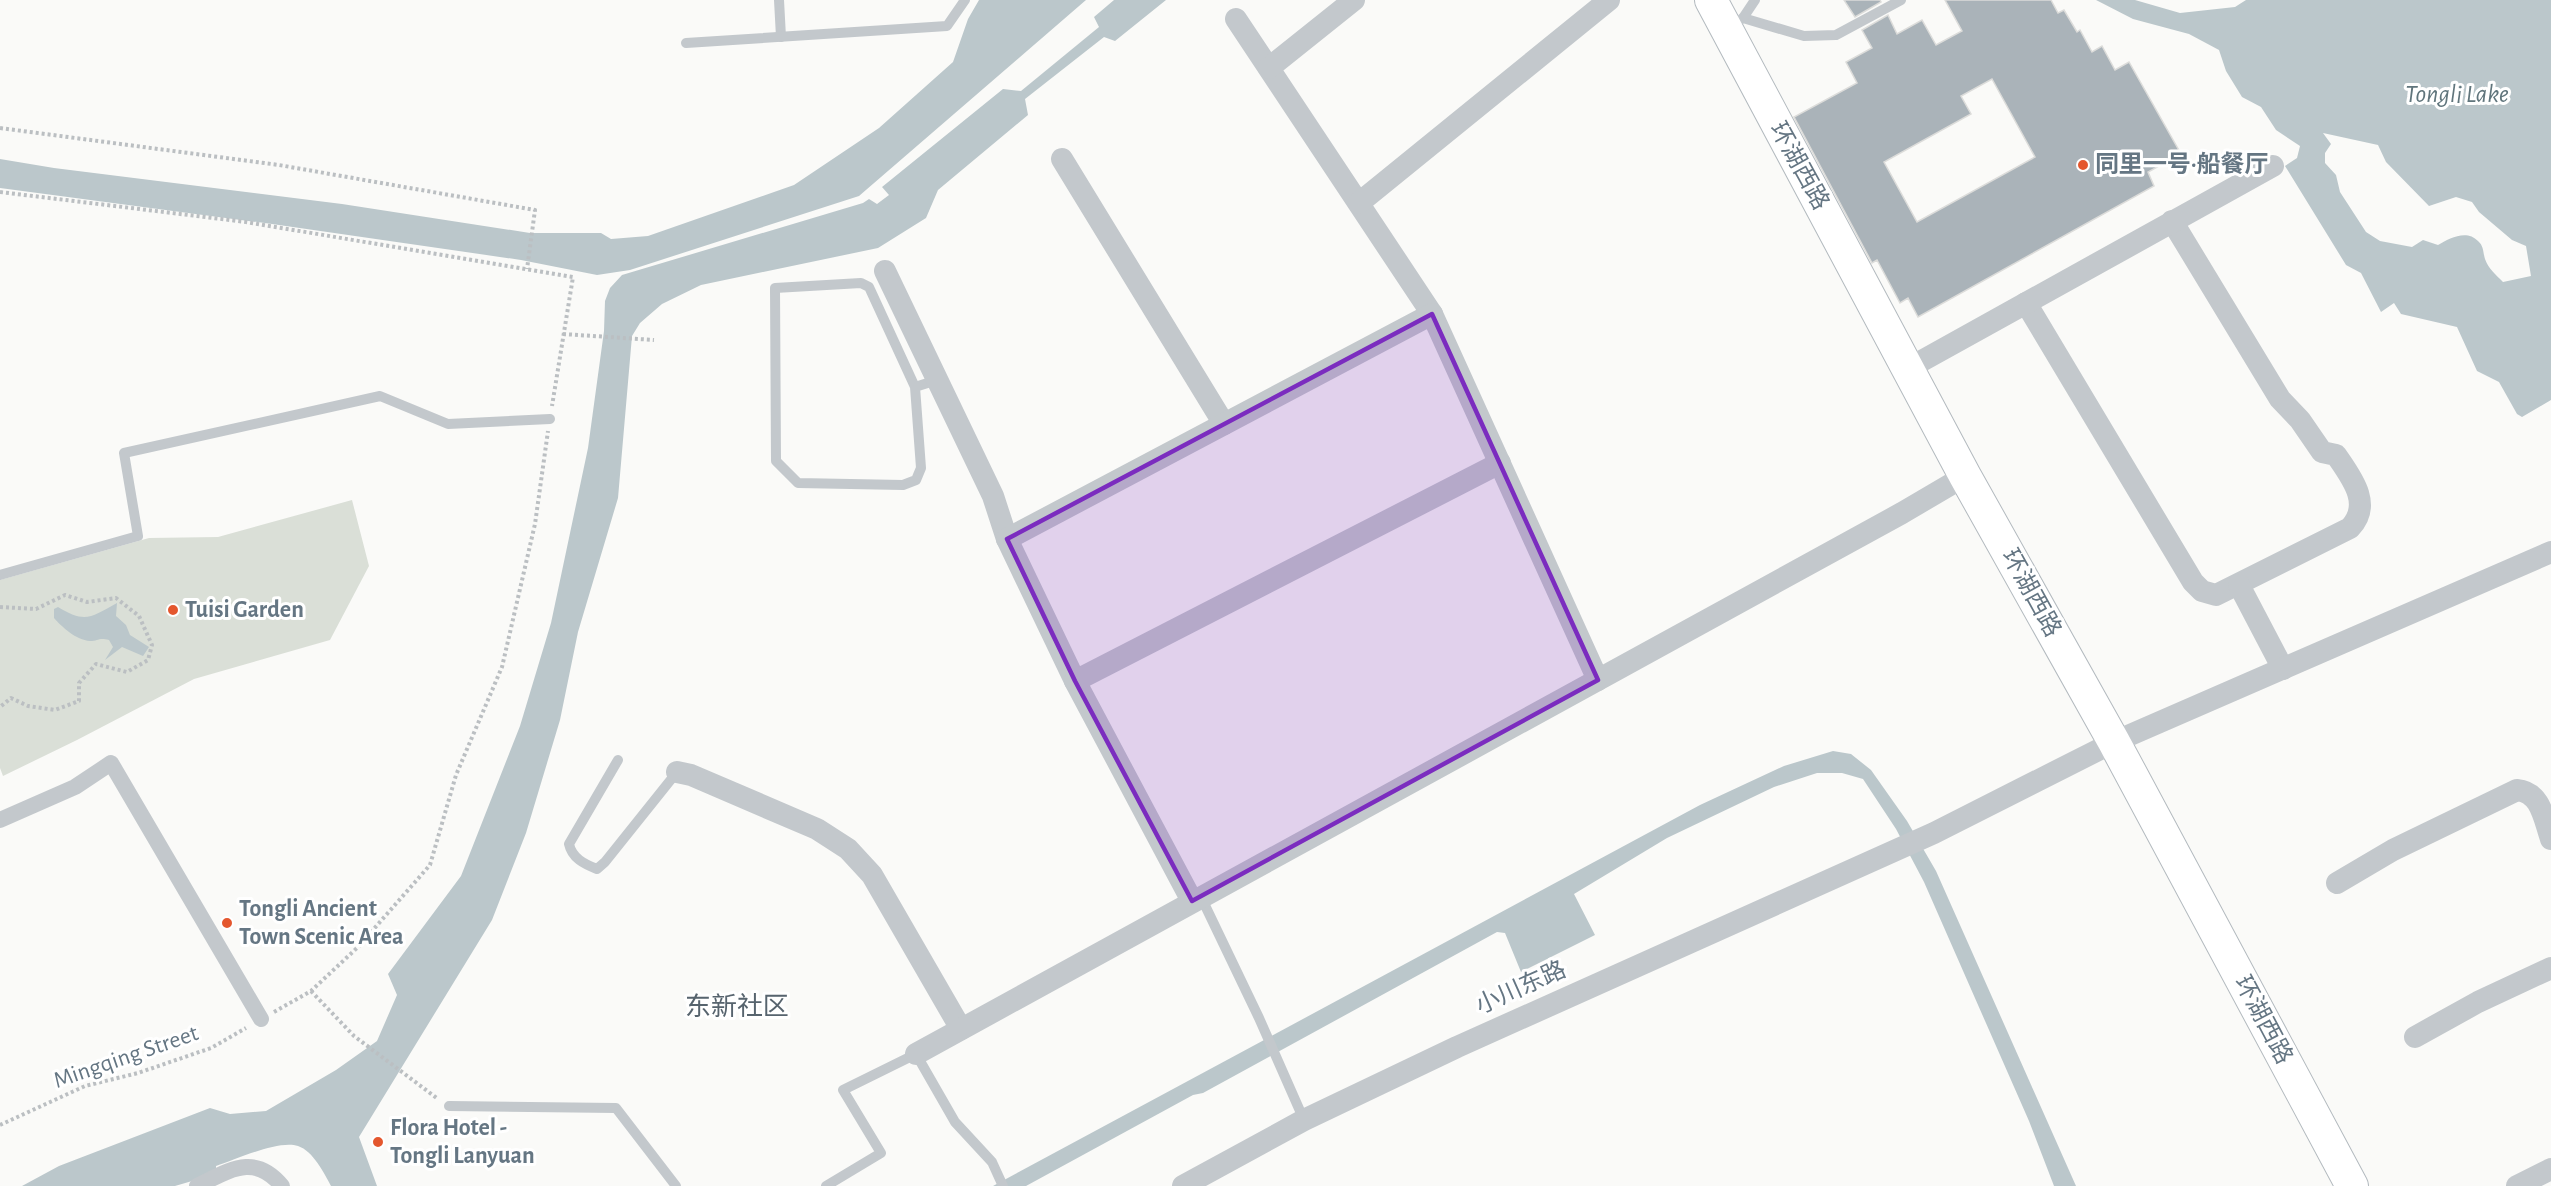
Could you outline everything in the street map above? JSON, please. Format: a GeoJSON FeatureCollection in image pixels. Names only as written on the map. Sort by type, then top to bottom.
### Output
{"type":"FeatureCollection","features":[{"type":"Feature","properties":{"kind":"main road","name":"环湖西路"},"geometry":{"type":"LineString","coordinates":[[1711,0],[1734,23],[1965,476],[2114,742],[2352,1186]]}},
{"type":"Feature","properties":{"kind":"street"},"geometry":{"type":"LineString","coordinates":[[1269,69],[1354,0]]}},
{"type":"Feature","properties":{"kind":"street"},"geometry":{"type":"LineString","coordinates":[[1359,203],[1609,0]]}},
{"type":"Feature","properties":{"kind":"street"},"geometry":{"type":"LineString","coordinates":[[1236,19],[1432,314],[1598,680]]}},
{"type":"Feature","properties":{"kind":"street"},"geometry":{"type":"LineString","coordinates":[[1062,159],[1224,424]]}},
{"type":"Feature","properties":{"kind":"street"},"geometry":{"type":"LineString","coordinates":[[1909,368],[2273,166]]}},
{"type":"Feature","properties":{"kind":"street"},"geometry":{"type":"LineString","coordinates":[[2026,303],[2193,582],[2202,591],[2217,595],[2350,528],[2358,520],[2361,500],[2350,475],[2336,455],[2322,452],[2300,420],[2280,399],[2172,221]]}},
{"type":"Feature","properties":{"kind":"street"},"geometry":{"type":"LineString","coordinates":[[885,271],[993,496],[1007,539],[1075,681],[1197,899]]}},
{"type":"Feature","properties":{"kind":"street"},"geometry":{"type":"LineString","coordinates":[[1007,539],[1432,314]]}},
{"type":"Feature","properties":{"kind":"street"},"geometry":{"type":"LineString","coordinates":[[1075,681],[1500,463]]}},
{"type":"Feature","properties":{"kind":"street"},"geometry":{"type":"LineString","coordinates":[[916,1054],[1902,513],[1965,476]]}},
{"type":"Feature","properties":{"kind":"street","name":"小川东路"},"geometry":{"type":"LineString","coordinates":[[1183,1186],[1304,1120],[1467,1042],[1934,833],[2114,742],[2551,552]]}},
{"type":"Feature","properties":{"kind":"street"},"geometry":{"type":"LineString","coordinates":[[2239,585],[2283,669]]}},
{"type":"Feature","properties":{"kind":"street"},"geometry":{"type":"LineString","coordinates":[[0,820],[75,787],[111,764],[261,1019]]}},
{"type":"Feature","properties":{"kind":"street"},"geometry":{"type":"LineString","coordinates":[[677,772],[691,775],[817,829],[848,849],[872,875],[961,1029]]}},
{"type":"Feature","properties":{"kind":"street"},"geometry":{"type":"LineString","coordinates":[[2337,883],[2393,850],[2517,790],[2527,791],[2535,798],[2551,838]]}},
{"type":"Feature","properties":{"kind":"street"},"geometry":{"type":"LineString","coordinates":[[2415,1037],[2478,1002],[2551,968]]}},
{"type":"Feature","properties":{"kind":"street"},"geometry":{"type":"LineString","coordinates":[[197,1186],[241,1166],[259,1167],[273,1175],[282,1186]]}},
{"type":"Feature","properties":{"kind":"street"},"geometry":{"type":"LineString","coordinates":[[2517,1186],[2551,1169]]}},
{"type":"Feature","properties":{"kind":"lane"},"geometry":{"type":"LineString","coordinates":[[779,0],[781,37]]}},
{"type":"Feature","properties":{"kind":"lane"},"geometry":{"type":"LineString","coordinates":[[686,43],[947,26],[965,0]]}},
{"type":"Feature","properties":{"kind":"lane"},"geometry":{"type":"LineString","coordinates":[[1734,23],[1755,0]]}},
{"type":"Feature","properties":{"kind":"lane"},"geometry":{"type":"LineString","coordinates":[[1734,23],[1804,36],[1836,34],[1901,0]]}},
{"type":"Feature","properties":{"kind":"lane"},"geometry":{"type":"LineString","coordinates":[[861,283],[869,288],[915,387],[921,468],[916,480],[903,485],[798,483],[776,461],[775,288],[861,283]]}},
{"type":"Feature","properties":{"kind":"lane"},"geometry":{"type":"LineString","coordinates":[[915,387],[937,380]]}},
{"type":"Feature","properties":{"kind":"lane"},"geometry":{"type":"LineString","coordinates":[[0,575],[138,536],[124,453],[380,396],[448,424],[550,419]]}},
{"type":"Feature","properties":{"kind":"lane"},"geometry":{"type":"LineString","coordinates":[[618,760],[569,844],[571,852],[583,863],[597,869],[677,772]]}},
{"type":"Feature","properties":{"kind":"lane"},"geometry":{"type":"LineString","coordinates":[[1197,899],[1259,1018],[1304,1120]]}},
{"type":"Feature","properties":{"kind":"lane"},"geometry":{"type":"LineString","coordinates":[[826,1186],[881,1153],[843,1090],[916,1054],[955,1122],[992,1162],[1003,1186]]}},
{"type":"Feature","properties":{"kind":"lane"},"geometry":{"type":"LineString","coordinates":[[449,1106],[616,1108],[676,1186]]}},
{"type":"Feature","properties":{"kind":"path"},"geometry":{"type":"LineString","coordinates":[[0,128],[279,165],[535,210],[527,268],[246,222],[0,192]]}},
{"type":"Feature","properties":{"kind":"path","name":"Mingqing Street"},"geometry":{"type":"LineString","coordinates":[[0,1125],[85,1086],[138,1073],[211,1048],[311,991],[358,947],[430,865],[456,775],[502,667],[535,524],[573,277],[527,268]]}},
{"type":"Feature","properties":{"kind":"path"},"geometry":{"type":"LineString","coordinates":[[563,334],[654,340]]}},
{"type":"Feature","properties":{"kind":"path"},"geometry":{"type":"LineString","coordinates":[[0,607],[36,609],[65,595],[87,602],[116,598],[139,616],[152,645],[148,660],[127,672],[96,664],[80,683],[79,701],[55,710],[28,706],[11,698],[0,707]]}},
{"type":"Feature","properties":{"kind":"path"},"geometry":{"type":"LineString","coordinates":[[311,991],[354,1036],[449,1106]]}},
{"type":"Feature","properties":{"kind":"highlighted area"},"geometry":{"type":"Polygon","coordinates":[[[1432,314],[1598,680],[1192,901],[1075,681],[1007,539],[1432,314]]]}},
{"type":"Feature","properties":{"kind":"shaded area","name":"Tuisi Garden"},"geometry":{"type":"Polygon","coordinates":[[[352,500],[369,566],[330,640],[194,679],[3,776],[0,768],[0,580],[149,538],[218,537],[352,500]]]}},
{"type":"Feature","properties":{"kind":"water"},"geometry":{"type":"Polygon","coordinates":[[[979,0],[1086,0],[859,196],[630,270],[597,275],[521,260],[0,188],[0,159],[54,168],[342,204],[530,233],[601,233],[611,239],[648,236],[794,185],[879,128],[953,62],[968,19],[979,0]]]}},
{"type":"Feature","properties":{"kind":"water"},"geometry":{"type":"Polygon","coordinates":[[[1114,0],[1166,0],[1115,41],[1104,37],[1025,99],[1028,115],[938,190],[926,218],[878,248],[701,285],[662,304],[640,323],[632,336],[618,498],[578,632],[560,720],[526,833],[492,920],[359,1137],[377,1186],[331,1186],[318,1163],[308,1153],[298,1146],[290,1145],[246,1155],[216,1166],[216,1174],[175,1186],[22,1186],[59,1166],[210,1108],[230,1114],[266,1111],[336,1070],[377,1041],[397,995],[388,974],[461,876],[520,726],[551,623],[588,448],[604,331],[605,301],[610,288],[622,275],[863,203],[869,199],[877,204],[889,195],[882,187],[1003,89],[1021,91],[1099,27],[1094,17],[1114,0]]]}},
{"type":"Feature","properties":{"kind":"water","name":"Tongli Lake"},"geometry":{"type":"Polygon","coordinates":[[[2096,0],[2135,0],[2180,13],[2235,7],[2246,0],[2551,0],[2551,400],[2522,417],[2517,414],[2499,382],[2477,371],[2457,327],[2401,314],[2394,303],[2381,312],[2361,273],[2346,265],[2285,166],[2297,158],[2300,146],[2276,130],[2261,107],[2242,97],[2226,71],[2219,50],[2189,34],[2133,19],[2096,0]],[[2323,133],[2331,144],[2325,153],[2325,163],[2336,175],[2340,192],[2366,232],[2380,241],[2412,247],[2423,240],[2438,245],[2453,237],[2463,235],[2474,237],[2482,247],[2488,265],[2503,282],[2531,276],[2526,246],[2512,240],[2479,212],[2472,202],[2456,197],[2429,206],[2386,162],[2378,145],[2323,133]]]}},
{"type":"Feature","properties":{"kind":"water"},"geometry":{"type":"Polygon","coordinates":[[[117,603],[116,616],[126,625],[130,635],[149,647],[143,656],[122,647],[105,660],[113,647],[109,640],[90,641],[75,636],[54,618],[54,609],[58,607],[75,616],[88,617],[117,603]]]}},
{"type":"Feature","properties":{"kind":"water"},"geometry":{"type":"Polygon","coordinates":[[[1833,751],[1851,754],[1871,770],[1907,821],[1936,871],[2076,1186],[2054,1186],[2029,1121],[1924,882],[1896,829],[1863,779],[1842,773],[1817,773],[1774,787],[1667,838],[1574,894],[1595,935],[1521,972],[1505,933],[1497,932],[1203,1093],[1193,1095],[1026,1186],[993,1186],[1700,805],[1784,766],[1833,751]]]}},
{"type":"Feature","properties":{"kind":"building"},"geometry":{"type":"Polygon","coordinates":[[[1844,0],[1880,0],[1881,2],[1855,17],[1844,0]]]}},
{"type":"Feature","properties":{"kind":"building","name":"同里一号·船餐厅"},"geometry":{"type":"Polygon","coordinates":[[[1945,0],[2051,0],[2058,13],[2064,10],[2077,32],[2080,30],[2092,52],[2102,46],[2115,70],[2129,62],[2181,154],[2148,172],[2154,186],[1918,317],[1908,298],[1900,303],[1877,260],[1872,263],[1794,117],[1857,83],[1846,62],[1872,48],[1862,30],[1888,15],[1897,34],[1922,20],[1936,45],[1962,31],[1945,0]],[[1992,79],[1961,96],[1971,114],[1884,162],[1917,222],[2035,157],[1992,79]]]}},
{"type":"Feature","properties":{"kind":"place","name":"同里一号·船餐厅"},"geometry":{"type":"Point","coordinates":[2083,165]}},
{"type":"Feature","properties":{"kind":"place","name":"Tuisi Garden"},"geometry":{"type":"Point","coordinates":[173,610]}},
{"type":"Feature","properties":{"kind":"place","name":"Tongli Ancient Town Scenic Area"},"geometry":{"type":"Point","coordinates":[227,923]}},
{"type":"Feature","properties":{"kind":"place","name":"Flora Hotel - Tongli Lanyuan"},"geometry":{"type":"Point","coordinates":[378,1142]}},
{"type":"Feature","properties":{"kind":"district","name":"东新社区"},"geometry":{"type":"Point","coordinates":[737,1007]}}]}
